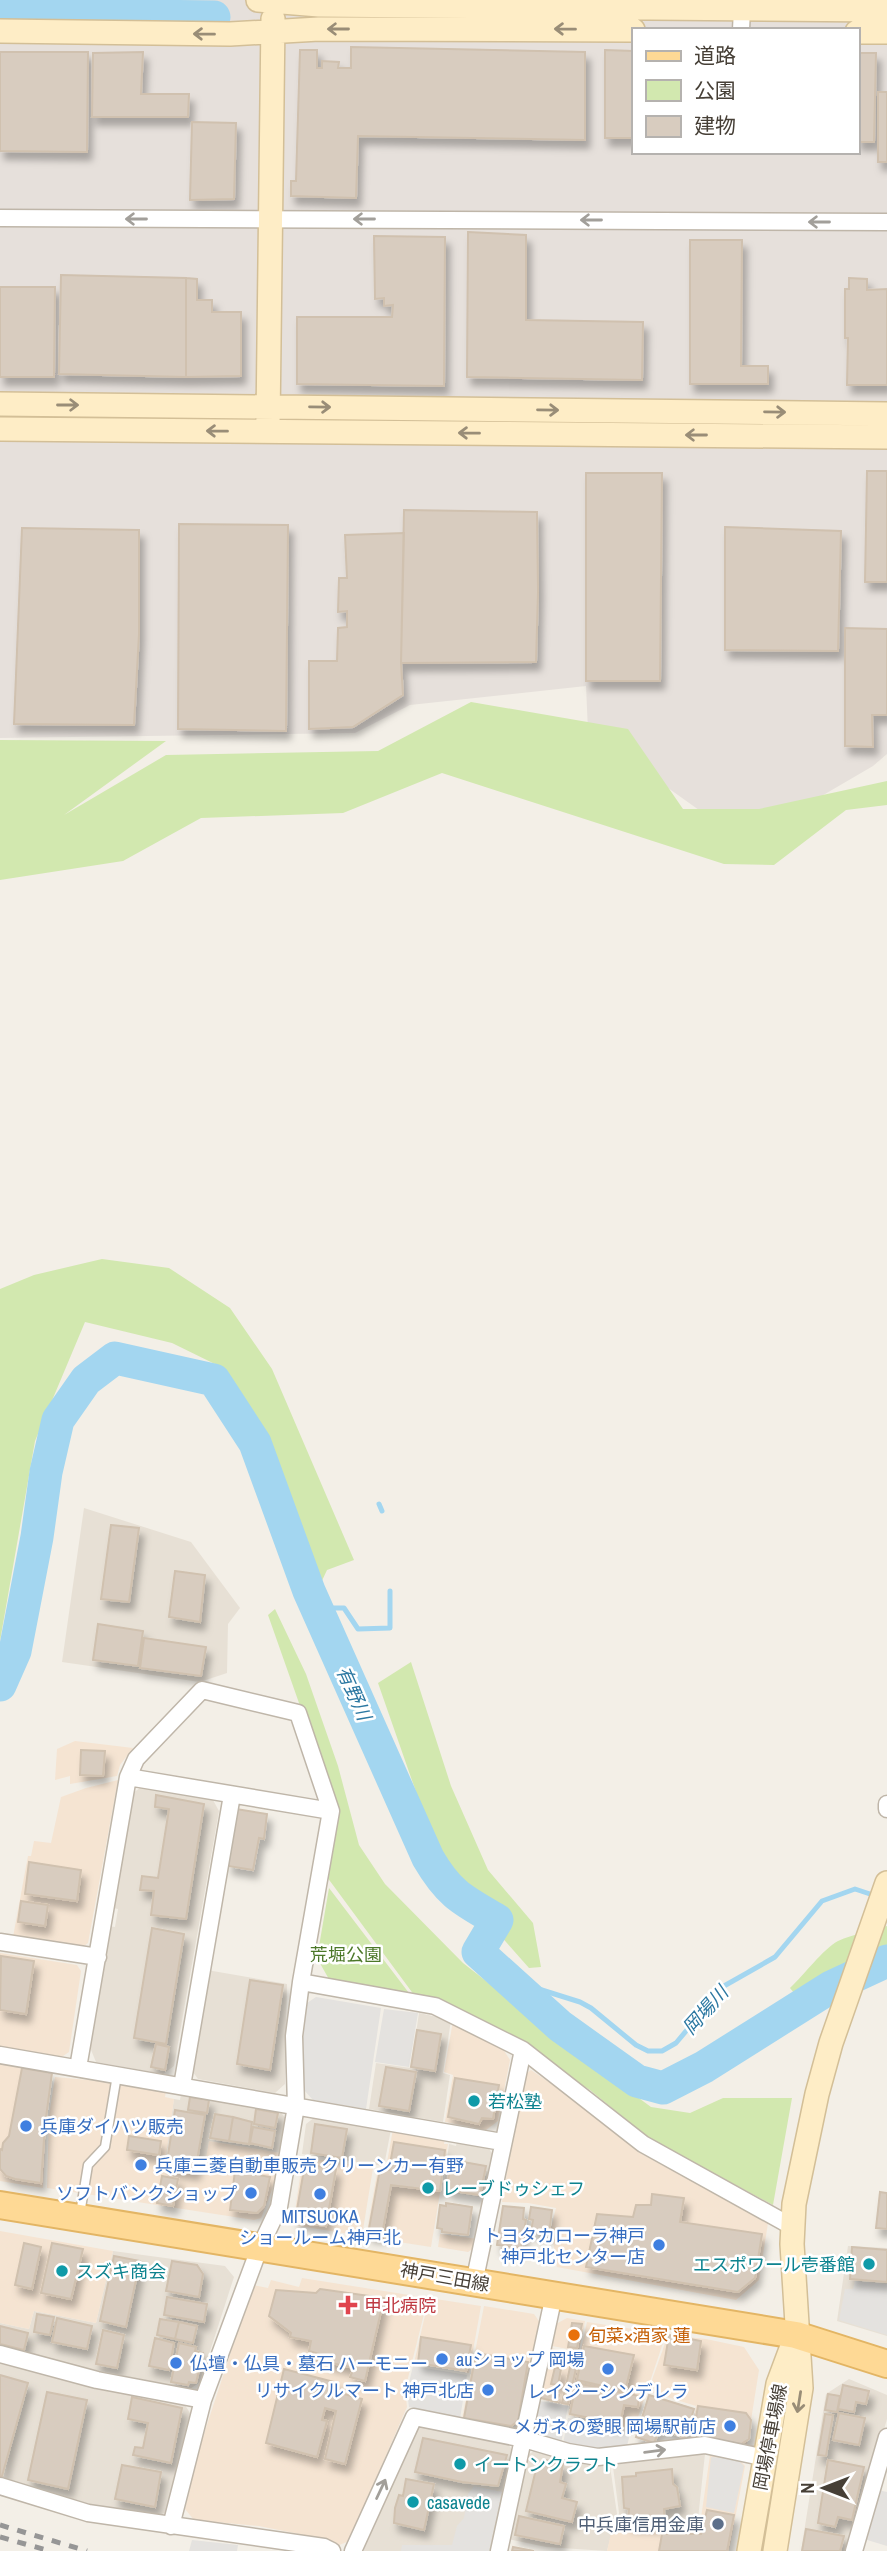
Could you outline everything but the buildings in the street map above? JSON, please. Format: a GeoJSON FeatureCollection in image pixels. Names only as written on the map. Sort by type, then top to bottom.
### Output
{"type":"FeatureCollection","features":[{"type":"Feature","properties":{"kind":"main road","name":"神戸三田線"},"geometry":{"type":"LineString","coordinates":[[0,2205],[796,2334],[887,2364]]}},
{"type":"Feature","properties":{"kind":"street"},"geometry":{"type":"LineString","coordinates":[[268,431],[272,32],[269,0],[517,18],[632,30]]}},
{"type":"Feature","properties":{"kind":"street"},"geometry":{"type":"LineString","coordinates":[[0,31],[230,34],[517,18],[742,19],[887,10]]}},
{"type":"Feature","properties":{"kind":"street"},"geometry":{"type":"LineString","coordinates":[[859,32],[887,32]]}},
{"type":"Feature","properties":{"kind":"street"},"geometry":{"type":"LineString","coordinates":[[0,218],[887,222]]}},
{"type":"Feature","properties":{"kind":"street"},"geometry":{"type":"LineString","coordinates":[[0,404],[887,414]]}},
{"type":"Feature","properties":{"kind":"street"},"geometry":{"type":"LineString","coordinates":[[0,429],[887,437]]}},
{"type":"Feature","properties":{"kind":"street"},"geometry":{"type":"LineString","coordinates":[[78,2068],[128,1777],[136,1759],[202,1690],[298,1713],[331,1811],[301,1982],[295,2036],[296,2106],[279,2207],[259,2249],[203,2400],[171,2526]]}},
{"type":"Feature","properties":{"kind":"street"},"geometry":{"type":"LineString","coordinates":[[128,1777],[331,1811]]}},
{"type":"Feature","properties":{"kind":"street"},"geometry":{"type":"LineString","coordinates":[[182,2086],[232,1795]]}},
{"type":"Feature","properties":{"kind":"street"},"geometry":{"type":"LineString","coordinates":[[887,1804],[887,1809]]}},
{"type":"Feature","properties":{"kind":"street"},"geometry":{"type":"LineString","coordinates":[[796,2334],[793,2215],[817,2094],[831,2043],[887,1883]]}},
{"type":"Feature","properties":{"kind":"street"},"geometry":{"type":"LineString","coordinates":[[0,1942],[98,1957]]}},
{"type":"Feature","properties":{"kind":"street"},"geometry":{"type":"LineString","coordinates":[[301,1982],[435,2006],[523,2050],[643,2144],[793,2215]]}},
{"type":"Feature","properties":{"kind":"street"},"geometry":{"type":"LineString","coordinates":[[474,2283],[523,2050]]}},
{"type":"Feature","properties":{"kind":"street"},"geometry":{"type":"LineString","coordinates":[[0,2055],[502,2142]]}},
{"type":"Feature","properties":{"kind":"street"},"geometry":{"type":"LineString","coordinates":[[499,2551],[554,2295]]}},
{"type":"Feature","properties":{"kind":"street","name":"岡場停車場線"},"geometry":{"type":"LineString","coordinates":[[749,2551],[778,2384],[796,2334]]}},
{"type":"Feature","properties":{"kind":"street","name":"岡場停車場線"},"geometry":{"type":"LineString","coordinates":[[775,2551],[801,2388],[796,2334]]}},
{"type":"Feature","properties":{"kind":"street"},"geometry":{"type":"LineString","coordinates":[[0,2354],[97,2381],[203,2400]]}},
{"type":"Feature","properties":{"kind":"street"},"geometry":{"type":"LineString","coordinates":[[353,2551],[414,2417],[524,2439],[598,2458],[705,2445],[766,2458]]}},
{"type":"Feature","properties":{"kind":"street"},"geometry":{"type":"LineString","coordinates":[[854,2551],[887,2437]]}},
{"type":"Feature","properties":{"kind":"street"},"geometry":{"type":"LineString","coordinates":[[0,2486],[88,2513],[249,2535],[324,2547],[332,2551]]}},
{"type":"Feature","properties":{"kind":"lane"},"geometry":{"type":"LineString","coordinates":[[79,2218],[88,2165],[105,2147],[117,2075]]}},
{"type":"Feature","properties":{"kind":"shaded area"},"geometry":{"type":"Polygon","coordinates":[[[0,0],[887,0],[887,754],[873,766],[801,808],[706,815],[588,731],[586,686],[410,705],[355,733],[0,738],[0,0]]]}},
{"type":"Feature","properties":{"kind":"shaded area"},"geometry":{"type":"Polygon","coordinates":[[[84,1508],[191,1542],[240,1608],[228,1624],[227,1673],[200,1682],[62,1662],[84,1508]]]}},
{"type":"Feature","properties":{"kind":"shaded area"},"geometry":{"type":"Polygon","coordinates":[[[75,1741],[133,1748],[120,1765],[117,1776],[70,1784],[70,1776],[55,1780],[57,1749],[75,1741]]]}},
{"type":"Feature","properties":{"kind":"shaded area"},"geometry":{"type":"Polygon","coordinates":[[[118,1780],[88,1943],[80,1949],[13,1937],[28,1856],[31,1856],[34,1841],[51,1843],[61,1797],[118,1780]]]}},
{"type":"Feature","properties":{"kind":"shaded area"},"geometry":{"type":"Polygon","coordinates":[[[141,1787],[213,1800],[219,1811],[174,2066],[163,2074],[96,2062],[89,2045],[109,1926],[115,1927],[118,1909],[113,1908],[132,1794],[141,1787]]]}},
{"type":"Feature","properties":{"kind":"shaded area"},"geometry":{"type":"Polygon","coordinates":[[[0,1953],[77,1965],[81,1971],[69,2052],[60,2058],[0,2046],[0,1953]]]}},
{"type":"Feature","properties":{"kind":"shaded area"},"geometry":{"type":"Polygon","coordinates":[[[207,1970],[287,1984],[285,2084],[275,2093],[198,2079],[190,2068],[207,1970]]]}},
{"type":"Feature","properties":{"kind":"shaded area"},"geometry":{"type":"Polygon","coordinates":[[[316,1997],[381,2008],[366,2109],[313,2100],[303,2089],[302,2048],[307,2003],[316,1997]]]}},
{"type":"Feature","properties":{"kind":"shaded area"},"geometry":{"type":"Polygon","coordinates":[[[384,2009],[418,2013],[409,2067],[375,2062],[384,2009]]]}},
{"type":"Feature","properties":{"kind":"shaded area"},"geometry":{"type":"Polygon","coordinates":[[[419,2013],[451,2020],[443,2073],[450,2075],[443,2122],[369,2109],[376,2063],[411,2068],[419,2013]]]}},
{"type":"Feature","properties":{"kind":"shaded area"},"geometry":{"type":"Polygon","coordinates":[[[453,2021],[503,2049],[510,2060],[498,2121],[486,2130],[445,2122],[453,2075],[444,2072],[453,2021]]]}},
{"type":"Feature","properties":{"kind":"shaded area"},"geometry":{"type":"Polygon","coordinates":[[[0,2064],[52,2073],[43,2188],[0,2181],[0,2064]]]}},
{"type":"Feature","properties":{"kind":"shaded area"},"geometry":{"type":"Polygon","coordinates":[[[531,2070],[587,2108],[638,2152],[768,2223],[759,2280],[736,2300],[557,2267],[551,2228],[556,2208],[502,2202],[523,2076],[531,2070]]]}},
{"type":"Feature","properties":{"kind":"shaded area"},"geometry":{"type":"Polygon","coordinates":[[[55,2077],[166,2091],[165,2097],[174,2099],[164,2169],[203,2175],[209,2141],[281,2153],[277,2177],[261,2218],[254,2220],[47,2188],[49,2116],[55,2077]]]}},
{"type":"Feature","properties":{"kind":"shaded area"},"geometry":{"type":"Polygon","coordinates":[[[181,2094],[279,2110],[286,2119],[281,2153],[209,2141],[204,2175],[163,2169],[174,2099],[180,2100],[181,2094]]]}},
{"type":"Feature","properties":{"kind":"shaded area"},"geometry":{"type":"Polygon","coordinates":[[[315,2117],[391,2129],[384,2166],[302,2154],[306,2124],[315,2117]]]}},
{"type":"Feature","properties":{"kind":"shaded area"},"geometry":{"type":"Polygon","coordinates":[[[393,2129],[445,2138],[444,2144],[448,2144],[431,2247],[366,2237],[378,2168],[386,2168],[393,2129]]]}},
{"type":"Feature","properties":{"kind":"shaded area"},"geometry":{"type":"Polygon","coordinates":[[[457,2141],[486,2144],[493,2155],[486,2198],[443,2191],[449,2144],[456,2146],[457,2141]]]}},
{"type":"Feature","properties":{"kind":"shaded area"},"geometry":{"type":"Polygon","coordinates":[[[303,2157],[373,2168],[362,2236],[293,2225],[303,2157]]]}},
{"type":"Feature","properties":{"kind":"shaded area"},"geometry":{"type":"Polygon","coordinates":[[[0,2231],[113,2251],[96,2323],[34,2311],[29,2329],[0,2323],[0,2231]]]}},
{"type":"Feature","properties":{"kind":"shaded area"},"geometry":{"type":"Polygon","coordinates":[[[440,2234],[478,2239],[477,2246],[468,2252],[438,2247],[440,2234]]]}},
{"type":"Feature","properties":{"kind":"shaded area"},"geometry":{"type":"Polygon","coordinates":[[[848,2246],[887,2248],[887,2336],[837,2321],[848,2246]]]}},
{"type":"Feature","properties":{"kind":"shaded area"},"geometry":{"type":"Polygon","coordinates":[[[113,2251],[225,2266],[234,2277],[200,2382],[190,2389],[86,2368],[0,2346],[0,2323],[29,2329],[34,2311],[96,2323],[113,2251]]]}},
{"type":"Feature","properties":{"kind":"shaded area"},"geometry":{"type":"Polygon","coordinates":[[[302,2278],[428,2298],[405,2390],[407,2407],[349,2541],[337,2546],[309,2536],[259,2526],[194,2520],[185,2509],[197,2455],[253,2285],[268,2288],[271,2280],[299,2287],[302,2278]]]}},
{"type":"Feature","properties":{"kind":"shaded area"},"geometry":{"type":"Polygon","coordinates":[[[855,2281],[887,2284],[887,2335],[839,2320],[845,2289],[853,2289],[855,2281]]]}},
{"type":"Feature","properties":{"kind":"shaded area"},"geometry":{"type":"Polygon","coordinates":[[[429,2298],[481,2306],[469,2373],[414,2363],[429,2298]]]}},
{"type":"Feature","properties":{"kind":"shaded area"},"geometry":{"type":"Polygon","coordinates":[[[484,2306],[534,2314],[541,2324],[519,2423],[510,2428],[462,2419],[484,2306]]]}},
{"type":"Feature","properties":{"kind":"shaded area"},"geometry":{"type":"Polygon","coordinates":[[[567,2318],[585,2321],[579,2351],[552,2346],[556,2324],[567,2318]]]}},
{"type":"Feature","properties":{"kind":"shaded area"},"geometry":{"type":"Polygon","coordinates":[[[587,2322],[666,2334],[634,2429],[568,2415],[570,2406],[540,2399],[551,2348],[580,2354],[587,2322]]]}},
{"type":"Feature","properties":{"kind":"shaded area"},"geometry":{"type":"Polygon","coordinates":[[[668,2335],[744,2347],[759,2370],[747,2445],[691,2439],[696,2406],[648,2391],[668,2335]]]}},
{"type":"Feature","properties":{"kind":"shaded area"},"geometry":{"type":"Polygon","coordinates":[[[0,2361],[183,2402],[190,2413],[168,2512],[159,2515],[100,2508],[0,2480],[0,2361]]]}},
{"type":"Feature","properties":{"kind":"shaded area"},"geometry":{"type":"Polygon","coordinates":[[[413,2366],[467,2375],[460,2419],[409,2407],[407,2391],[413,2366]]]}},
{"type":"Feature","properties":{"kind":"shaded area"},"geometry":{"type":"Polygon","coordinates":[[[849,2379],[887,2395],[887,2419],[849,2551],[801,2551],[826,2394],[849,2379]]]}},
{"type":"Feature","properties":{"kind":"shaded area"},"geometry":{"type":"Polygon","coordinates":[[[540,2401],[568,2406],[561,2444],[540,2438],[534,2427],[540,2401]]]}},
{"type":"Feature","properties":{"kind":"shaded area"},"geometry":{"type":"Polygon","coordinates":[[[568,2418],[631,2430],[626,2450],[609,2452],[563,2444],[568,2418]]]}},
{"type":"Feature","properties":{"kind":"shaded area"},"geometry":{"type":"Polygon","coordinates":[[[426,2423],[506,2441],[513,2451],[491,2551],[364,2551],[362,2546],[413,2431],[426,2423]]]}},
{"type":"Feature","properties":{"kind":"shaded area"},"geometry":{"type":"Polygon","coordinates":[[[538,2448],[584,2464],[610,2466],[617,2514],[607,2551],[546,2547],[508,2539],[528,2455],[538,2448]]]}},
{"type":"Feature","properties":{"kind":"shaded area"},"geometry":{"type":"Polygon","coordinates":[[[705,2454],[697,2528],[615,2528],[619,2513],[614,2464],[705,2454]]]}},
{"type":"Feature","properties":{"kind":"shaded area"},"geometry":{"type":"Polygon","coordinates":[[[710,2455],[738,2458],[745,2466],[729,2551],[607,2551],[612,2529],[699,2532],[710,2455]]]}},
{"type":"Feature","properties":{"kind":"shaded area"},"geometry":{"type":"Polygon","coordinates":[[[711,2457],[737,2459],[744,2466],[734,2513],[706,2507],[711,2457]]]}},
{"type":"Feature","properties":{"kind":"shaded area"},"geometry":{"type":"Polygon","coordinates":[[[474,2486],[502,2492],[489,2551],[401,2551],[402,2545],[452,2545],[457,2526],[464,2518],[468,2494],[474,2486]]]}},
{"type":"Feature","properties":{"kind":"shaded area"},"geometry":{"type":"Polygon","coordinates":[[[878,2490],[887,2492],[887,2546],[864,2539],[878,2490]]]}},
{"type":"Feature","properties":{"kind":"shaded area"},"geometry":{"type":"Polygon","coordinates":[[[192,2540],[238,2545],[237,2551],[189,2551],[192,2540]]]}},
{"type":"Feature","properties":{"kind":"green space"},"geometry":{"type":"Polygon","coordinates":[[[471,702],[628,729],[683,809],[759,809],[887,781],[887,805],[846,810],[774,865],[724,864],[442,773],[343,813],[201,818],[123,861],[0,880],[0,740],[166,741],[64,815],[166,755],[378,751],[471,702]]]}},
{"type":"Feature","properties":{"kind":"green space"},"geometry":{"type":"Polygon","coordinates":[[[102,1259],[169,1268],[230,1308],[272,1369],[354,1560],[327,1570],[319,1587],[255,1428],[223,1368],[172,1343],[85,1322],[35,1441],[0,1641],[0,1289],[34,1275],[102,1259]]]}},
{"type":"Feature","properties":{"kind":"green space"},"geometry":{"type":"Polygon","coordinates":[[[275,1609],[306,1674],[338,1766],[359,1845],[385,1884],[463,1963],[651,2107],[690,2113],[723,2098],[792,2098],[773,2205],[650,2139],[590,2090],[473,2017],[417,1999],[327,1877],[336,1808],[268,1615],[275,1609]]]}},
{"type":"Feature","properties":{"kind":"green space"},"geometry":{"type":"Polygon","coordinates":[[[411,1662],[451,1786],[488,1870],[533,1923],[541,1967],[529,1968],[444,1872],[378,1683],[411,1662]]]}},
{"type":"Feature","properties":{"kind":"green space","name":"荒堀公園"},"geometry":{"type":"Polygon","coordinates":[[[329,1888],[412,1997],[330,1981],[317,1958],[329,1888]]]}},
{"type":"Feature","properties":{"kind":"green space"},"geometry":{"type":"Polygon","coordinates":[[[887,1926],[887,1951],[799,1999],[790,1988],[838,1941],[887,1926]]]}},
{"type":"Feature","properties":{"kind":"waterway"},"geometry":{"type":"LineString","coordinates":[[0,14],[214,17]]}},
{"type":"Feature","properties":{"kind":"waterway","name":"有野川"},"geometry":{"type":"LineString","coordinates":[[0,1685],[15,1651],[37,1537],[46,1472],[58,1420],[86,1380],[115,1358],[214,1380],[255,1443],[309,1591],[428,1858],[457,1895],[497,1920],[478,1952],[560,2026],[637,2081],[663,2088],[704,2067],[831,1987],[887,1961]]}},
{"type":"Feature","properties":{"kind":"waterway"},"geometry":{"type":"LineString","coordinates":[[379,1504],[382,1511]]}},
{"type":"Feature","properties":{"kind":"waterway"},"geometry":{"type":"LineString","coordinates":[[319,1612],[329,1608],[344,1608],[358,1629],[390,1628],[390,1591]]}},
{"type":"Feature","properties":{"kind":"waterway","name":"岡場川"},"geometry":{"type":"LineString","coordinates":[[510,1980],[580,2002],[636,2045],[648,2051],[662,2051],[676,2043],[724,1986],[775,1957],[822,1901],[855,1889],[876,1896]]}},
{"type":"Feature","properties":{"kind":"railway"},"geometry":{"type":"LineString","coordinates":[[0,2525],[87,2551]]}},
{"type":"Feature","properties":{"kind":"railway"},"geometry":{"type":"LineString","coordinates":[[0,2537],[50,2551]]}},
{"type":"Feature","properties":{"kind":"place","name":"若松塾"},"geometry":{"type":"Point","coordinates":[474,2101]}},
{"type":"Feature","properties":{"kind":"place","name":"兵庫ダイハツ販売"},"geometry":{"type":"Point","coordinates":[26,2126]}},
{"type":"Feature","properties":{"kind":"place","name":"兵庫三菱自動車販売 クリーンカー有野"},"geometry":{"type":"Point","coordinates":[141,2165]}},
{"type":"Feature","properties":{"kind":"place","name":"レーブドゥシェフ"},"geometry":{"type":"Point","coordinates":[428,2188]}},
{"type":"Feature","properties":{"kind":"place","name":"ソフトバンクショップ"},"geometry":{"type":"Point","coordinates":[251,2193]}},
{"type":"Feature","properties":{"kind":"place","name":"MITSUOKA ショールーム神戸北"},"geometry":{"type":"Point","coordinates":[320,2194]}},
{"type":"Feature","properties":{"kind":"place","name":"トヨタカローラ神戸 神戸北センター店"},"geometry":{"type":"Point","coordinates":[659,2245]}},
{"type":"Feature","properties":{"kind":"place","name":"エスポワール壱番館"},"geometry":{"type":"Point","coordinates":[869,2264]}},
{"type":"Feature","properties":{"kind":"place","name":"スズキ商会"},"geometry":{"type":"Point","coordinates":[62,2271]}},
{"type":"Feature","properties":{"kind":"place","name":"甲北病院"},"geometry":{"type":"Point","coordinates":[348,2305]}},
{"type":"Feature","properties":{"kind":"place","name":"旬菜×酒家 蓮"},"geometry":{"type":"Point","coordinates":[574,2335]}},
{"type":"Feature","properties":{"kind":"place","name":"auショップ 岡場"},"geometry":{"type":"Point","coordinates":[442,2359]}},
{"type":"Feature","properties":{"kind":"place","name":"仏壇・仏具・墓石 ハーモニー"},"geometry":{"type":"Point","coordinates":[176,2363]}},
{"type":"Feature","properties":{"kind":"place","name":"レイジーシンデレラ"},"geometry":{"type":"Point","coordinates":[608,2369]}},
{"type":"Feature","properties":{"kind":"place","name":"リサイクルマート 神戸北店"},"geometry":{"type":"Point","coordinates":[488,2390]}},
{"type":"Feature","properties":{"kind":"place","name":"メガネの愛眼 岡場駅前店"},"geometry":{"type":"Point","coordinates":[730,2426]}},
{"type":"Feature","properties":{"kind":"place","name":"イートンクラフト"},"geometry":{"type":"Point","coordinates":[460,2464]}},
{"type":"Feature","properties":{"kind":"place","name":"casavede"},"geometry":{"type":"Point","coordinates":[413,2502]}},
{"type":"Feature","properties":{"kind":"place","name":"中兵庫信用金庫"},"geometry":{"type":"Point","coordinates":[718,2524]}}]}
